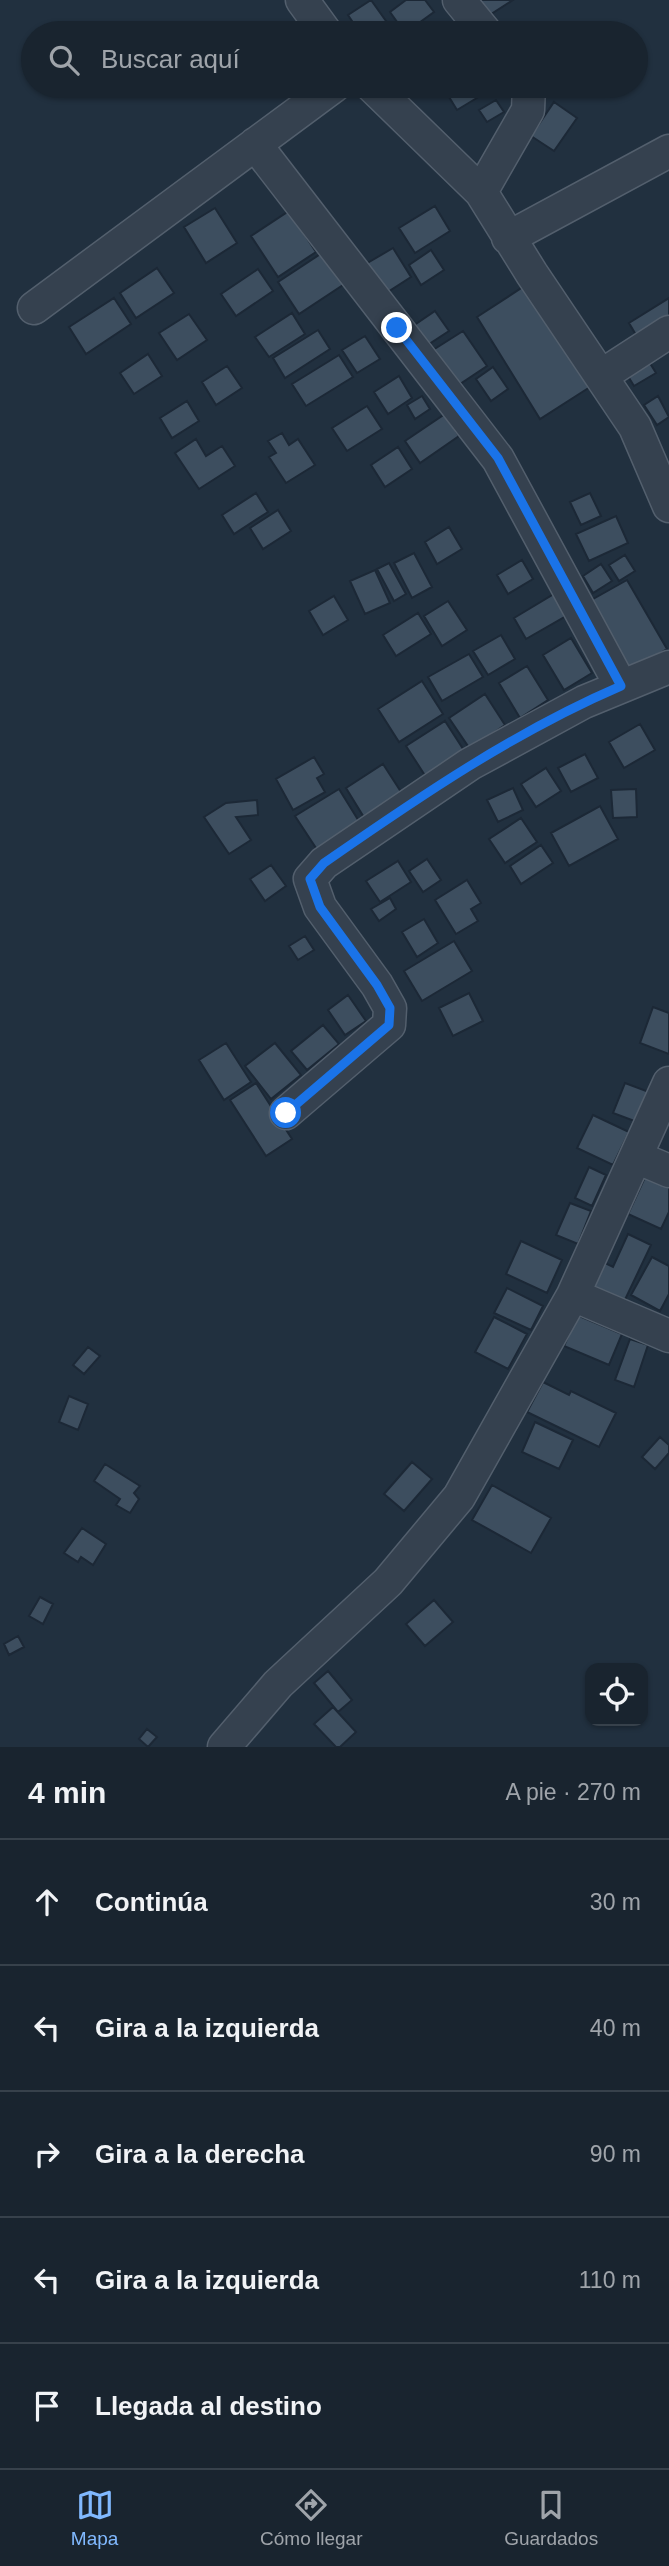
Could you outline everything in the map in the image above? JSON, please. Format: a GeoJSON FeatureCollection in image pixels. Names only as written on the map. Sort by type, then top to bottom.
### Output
{"type":"FeatureCollection","features":[{"type":"Feature","properties":{"kind":"street"},"geometry":{"type":"LineString","coordinates":[[302,0],[317,21]]}},
{"type":"Feature","properties":{"kind":"street"},"geometry":{"type":"LineString","coordinates":[[459,0],[476,21]]}},
{"type":"Feature","properties":{"kind":"street"},"geometry":{"type":"LineString","coordinates":[[34,308],[318,98]]}},
{"type":"Feature","properties":{"kind":"street"},"geometry":{"type":"LineString","coordinates":[[384,98],[481,192],[508,238],[635,426],[669,506]]}},
{"type":"Feature","properties":{"kind":"street"},"geometry":{"type":"LineString","coordinates":[[481,192],[528,110],[528,98]]}},
{"type":"Feature","properties":{"kind":"street"},"geometry":{"type":"LineString","coordinates":[[255,144],[498,458],[621,686]]}},
{"type":"Feature","properties":{"kind":"street"},"geometry":{"type":"LineString","coordinates":[[508,238],[669,150]]}},
{"type":"Feature","properties":{"kind":"street"},"geometry":{"type":"LineString","coordinates":[[601,376],[669,332]]}},
{"type":"Feature","properties":{"kind":"street"},"geometry":{"type":"LineString","coordinates":[[286,1113],[389,1025],[390,1008],[377,985],[320,907],[310,879],[324,863],[470,764],[584,702],[669,667]]}},
{"type":"Feature","properties":{"kind":"street"},"geometry":{"type":"LineString","coordinates":[[224,1747],[278,1684],[388,1582],[459,1497],[573,1295],[669,1083]]}},
{"type":"Feature","properties":{"kind":"street"},"geometry":{"type":"LineString","coordinates":[[636,1157],[669,1171]]}},
{"type":"Feature","properties":{"kind":"street"},"geometry":{"type":"LineString","coordinates":[[573,1295],[669,1336]]}},
{"type":"Feature","properties":{"kind":"building"},"geometry":{"type":"Polygon","coordinates":[[[371,0],[386,21],[352,21],[348,15],[371,0]]]}},
{"type":"Feature","properties":{"kind":"building"},"geometry":{"type":"Polygon","coordinates":[[[406,0],[425,0],[434,12],[422,21],[396,21],[390,12],[406,0]]]}},
{"type":"Feature","properties":{"kind":"building"},"geometry":{"type":"Polygon","coordinates":[[[478,0],[513,0],[488,16],[478,0]]]}},
{"type":"Feature","properties":{"kind":"building"},"geometry":{"type":"Polygon","coordinates":[[[450,98],[477,98],[457,110],[450,98]]]}},
{"type":"Feature","properties":{"kind":"building"},"geometry":{"type":"Polygon","coordinates":[[[496,100],[504,112],[487,122],[479,110],[496,100]]]}},
{"type":"Feature","properties":{"kind":"building"},"geometry":{"type":"Polygon","coordinates":[[[554,102],[577,118],[554,151],[531,136],[554,102]]]}},
{"type":"Feature","properties":{"kind":"building"},"geometry":{"type":"Polygon","coordinates":[[[435,206],[450,231],[415,253],[399,228],[435,206]]]}},
{"type":"Feature","properties":{"kind":"building"},"geometry":{"type":"Polygon","coordinates":[[[215,208],[237,243],[206,263],[184,227],[215,208]]]}},
{"type":"Feature","properties":{"kind":"building"},"geometry":{"type":"Polygon","coordinates":[[[289,211],[316,252],[278,277],[251,236],[289,211]]]}},
{"type":"Feature","properties":{"kind":"building"},"geometry":{"type":"Polygon","coordinates":[[[393,248],[411,277],[383,295],[364,265],[393,248]]]}},
{"type":"Feature","properties":{"kind":"building"},"geometry":{"type":"Polygon","coordinates":[[[328,249],[349,281],[299,314],[278,282],[328,249]]]}},
{"type":"Feature","properties":{"kind":"building"},"geometry":{"type":"Polygon","coordinates":[[[431,250],[444,270],[421,285],[409,265],[431,250]]]}},
{"type":"Feature","properties":{"kind":"building"},"geometry":{"type":"Polygon","coordinates":[[[157,268],[174,293],[136,318],[120,293],[157,268]]]}},
{"type":"Feature","properties":{"kind":"building"},"geometry":{"type":"Polygon","coordinates":[[[258,269],[273,291],[236,316],[221,294],[258,269]]]}},
{"type":"Feature","properties":{"kind":"building"},"geometry":{"type":"Polygon","coordinates":[[[526,285],[590,387],[540,419],[477,317],[526,285]]]}},
{"type":"Feature","properties":{"kind":"building"},"geometry":{"type":"Polygon","coordinates":[[[114,298],[131,324],[86,354],[69,327],[114,298]]]}},
{"type":"Feature","properties":{"kind":"building"},"geometry":{"type":"Polygon","coordinates":[[[669,298],[669,321],[639,340],[629,323],[669,298]]]}},
{"type":"Feature","properties":{"kind":"building"},"geometry":{"type":"Polygon","coordinates":[[[435,311],[449,331],[426,346],[413,326],[435,311]]]}},
{"type":"Feature","properties":{"kind":"building"},"geometry":{"type":"Polygon","coordinates":[[[292,313],[305,334],[269,357],[255,337],[292,313]]]}},
{"type":"Feature","properties":{"kind":"building"},"geometry":{"type":"Polygon","coordinates":[[[189,314],[207,340],[177,360],[159,333],[189,314]]]}},
{"type":"Feature","properties":{"kind":"building"},"geometry":{"type":"Polygon","coordinates":[[[318,330],[330,349],[285,378],[273,358],[318,330]]]}},
{"type":"Feature","properties":{"kind":"building"},"geometry":{"type":"Polygon","coordinates":[[[463,331],[487,366],[457,386],[433,350],[463,331]]]}},
{"type":"Feature","properties":{"kind":"building"},"geometry":{"type":"Polygon","coordinates":[[[365,336],[380,359],[357,373],[342,350],[365,336]]]}},
{"type":"Feature","properties":{"kind":"building"},"geometry":{"type":"Polygon","coordinates":[[[148,354],[162,376],[134,394],[120,373],[148,354]]]}},
{"type":"Feature","properties":{"kind":"building"},"geometry":{"type":"Polygon","coordinates":[[[339,355],[353,377],[306,406],[292,384],[339,355]]]}},
{"type":"Feature","properties":{"kind":"building"},"geometry":{"type":"Polygon","coordinates":[[[645,355],[656,373],[634,386],[623,368],[645,355]]]}},
{"type":"Feature","properties":{"kind":"building"},"geometry":{"type":"Polygon","coordinates":[[[227,366],[242,388],[216,405],[202,382],[227,366]]]}},
{"type":"Feature","properties":{"kind":"building"},"geometry":{"type":"Polygon","coordinates":[[[493,367],[508,389],[491,401],[476,379],[493,367]]]}},
{"type":"Feature","properties":{"kind":"building"},"geometry":{"type":"Polygon","coordinates":[[[399,376],[412,398],[388,414],[374,392],[399,376]]]}},
{"type":"Feature","properties":{"kind":"building"},"geometry":{"type":"Polygon","coordinates":[[[422,396],[430,409],[415,419],[407,405],[422,396]]]}},
{"type":"Feature","properties":{"kind":"building"},"geometry":{"type":"Polygon","coordinates":[[[658,396],[669,417],[657,425],[644,405],[658,396]]]}},
{"type":"Feature","properties":{"kind":"building"},"geometry":{"type":"Polygon","coordinates":[[[187,401],[199,421],[172,438],[160,418],[187,401]]]}},
{"type":"Feature","properties":{"kind":"building"},"geometry":{"type":"Polygon","coordinates":[[[367,406],[382,429],[347,451],[332,428],[367,406]]]}},
{"type":"Feature","properties":{"kind":"building"},"geometry":{"type":"Polygon","coordinates":[[[445,414],[459,436],[420,463],[405,441],[445,414]]]}},
{"type":"Feature","properties":{"kind":"building"},"geometry":{"type":"Polygon","coordinates":[[[282,433],[289,445],[298,439],[315,465],[286,483],[269,457],[276,453],[268,441],[282,433]]]}},
{"type":"Feature","properties":{"kind":"building"},"geometry":{"type":"Polygon","coordinates":[[[196,439],[206,456],[222,446],[235,466],[199,489],[175,453],[196,439]]]}},
{"type":"Feature","properties":{"kind":"building"},"geometry":{"type":"Polygon","coordinates":[[[398,447],[412,469],[385,487],[371,465],[398,447]]]}},
{"type":"Feature","properties":{"kind":"building"},"geometry":{"type":"Polygon","coordinates":[[[256,493],[268,512],[234,534],[222,515],[256,493]]]}},
{"type":"Feature","properties":{"kind":"building"},"geometry":{"type":"Polygon","coordinates":[[[590,493],[601,516],[581,525],[570,502],[590,493]]]}},
{"type":"Feature","properties":{"kind":"building"},"geometry":{"type":"Polygon","coordinates":[[[278,510],[291,531],[263,549],[250,528],[278,510]]]}},
{"type":"Feature","properties":{"kind":"building"},"geometry":{"type":"Polygon","coordinates":[[[616,516],[628,543],[589,561],[576,534],[616,516]]]}},
{"type":"Feature","properties":{"kind":"building"},"geometry":{"type":"Polygon","coordinates":[[[449,527],[462,549],[437,564],[425,542],[449,527]]]}},
{"type":"Feature","properties":{"kind":"building"},"geometry":{"type":"Polygon","coordinates":[[[414,553],[432,587],[412,598],[394,563],[414,553]]]}},
{"type":"Feature","properties":{"kind":"building"},"geometry":{"type":"Polygon","coordinates":[[[625,555],[635,571],[619,581],[609,565],[625,555]]]}},
{"type":"Feature","properties":{"kind":"building"},"geometry":{"type":"Polygon","coordinates":[[[522,560],[533,579],[508,594],[497,575],[522,560]]]}},
{"type":"Feature","properties":{"kind":"building"},"geometry":{"type":"Polygon","coordinates":[[[389,563],[406,594],[394,601],[377,569],[389,563]]]}},
{"type":"Feature","properties":{"kind":"building"},"geometry":{"type":"Polygon","coordinates":[[[601,564],[612,581],[593,593],[583,576],[601,564]]]}},
{"type":"Feature","properties":{"kind":"building"},"geometry":{"type":"Polygon","coordinates":[[[375,570],[390,603],[365,614],[350,581],[375,570]]]}},
{"type":"Feature","properties":{"kind":"building"},"geometry":{"type":"Polygon","coordinates":[[[627,580],[667,649],[627,673],[586,603],[627,580]]]}},
{"type":"Feature","properties":{"kind":"building"},"geometry":{"type":"Polygon","coordinates":[[[554,594],[566,616],[526,639],[514,618],[554,594]]]}},
{"type":"Feature","properties":{"kind":"building"},"geometry":{"type":"Polygon","coordinates":[[[334,596],[348,620],[323,635],[309,611],[334,596]]]}},
{"type":"Feature","properties":{"kind":"building"},"geometry":{"type":"Polygon","coordinates":[[[448,601],[467,630],[442,646],[424,616],[448,601]]]}},
{"type":"Feature","properties":{"kind":"building"},"geometry":{"type":"Polygon","coordinates":[[[418,613],[431,634],[396,656],[383,635],[418,613]]]}},
{"type":"Feature","properties":{"kind":"building"},"geometry":{"type":"Polygon","coordinates":[[[501,635],[515,659],[488,675],[473,651],[501,635]]]}},
{"type":"Feature","properties":{"kind":"building"},"geometry":{"type":"Polygon","coordinates":[[[571,638],[592,673],[564,690],[543,655],[571,638]]]}},
{"type":"Feature","properties":{"kind":"building"},"geometry":{"type":"Polygon","coordinates":[[[469,654],[483,677],[442,701],[428,677],[469,654]]]}},
{"type":"Feature","properties":{"kind":"building"},"geometry":{"type":"Polygon","coordinates":[[[527,666],[548,700],[520,718],[499,683],[527,666]]]}},
{"type":"Feature","properties":{"kind":"building"},"geometry":{"type":"Polygon","coordinates":[[[422,681],[443,714],[399,742],[378,709],[422,681]]]}},
{"type":"Feature","properties":{"kind":"building"},"geometry":{"type":"Polygon","coordinates":[[[485,694],[505,725],[470,749],[449,718],[485,694]]]}},
{"type":"Feature","properties":{"kind":"building"},"geometry":{"type":"Polygon","coordinates":[[[445,721],[465,752],[426,777],[406,746],[445,721]]]}},
{"type":"Feature","properties":{"kind":"building"},"geometry":{"type":"Polygon","coordinates":[[[640,724],[655,750],[624,768],[609,742],[640,724]]]}},
{"type":"Feature","properties":{"kind":"building"},"geometry":{"type":"Polygon","coordinates":[[[585,754],[598,778],[571,792],[558,768],[585,754]]]}},
{"type":"Feature","properties":{"kind":"building"},"geometry":{"type":"Polygon","coordinates":[[[314,757],[324,774],[317,778],[325,792],[293,810],[276,779],[314,757]]]}},
{"type":"Feature","properties":{"kind":"building"},"geometry":{"type":"Polygon","coordinates":[[[383,764],[403,795],[365,819],[346,788],[383,764]]]}},
{"type":"Feature","properties":{"kind":"building"},"geometry":{"type":"Polygon","coordinates":[[[546,768],[561,791],[536,807],[521,784],[546,768]]]}},
{"type":"Feature","properties":{"kind":"building"},"geometry":{"type":"Polygon","coordinates":[[[513,788],[523,810],[498,822],[487,800],[513,788]]]}},
{"type":"Feature","properties":{"kind":"building"},"geometry":{"type":"Polygon","coordinates":[[[339,789],[360,823],[318,851],[295,816],[339,789]]]}},
{"type":"Feature","properties":{"kind":"building"},"geometry":{"type":"Polygon","coordinates":[[[636,789],[637,817],[613,818],[611,790],[636,789]]]}},
{"type":"Feature","properties":{"kind":"building"},"geometry":{"type":"Polygon","coordinates":[[[257,800],[258,815],[236,817],[251,840],[229,854],[204,817],[226,803],[257,800]]]}},
{"type":"Feature","properties":{"kind":"building"},"geometry":{"type":"Polygon","coordinates":[[[600,806],[618,839],[569,866],[551,833],[600,806]]]}},
{"type":"Feature","properties":{"kind":"building"},"geometry":{"type":"Polygon","coordinates":[[[521,818],[537,842],[505,863],[489,839],[521,818]]]}},
{"type":"Feature","properties":{"kind":"building"},"geometry":{"type":"Polygon","coordinates":[[[541,845],[553,863],[521,884],[510,866],[541,845]]]}},
{"type":"Feature","properties":{"kind":"building"},"geometry":{"type":"Polygon","coordinates":[[[427,859],[441,880],[423,892],[409,871],[427,859]]]}},
{"type":"Feature","properties":{"kind":"building"},"geometry":{"type":"Polygon","coordinates":[[[398,861],[411,882],[380,902],[366,881],[398,861]]]}},
{"type":"Feature","properties":{"kind":"building"},"geometry":{"type":"Polygon","coordinates":[[[271,865],[286,886],[265,901],[250,879],[271,865]]]}},
{"type":"Feature","properties":{"kind":"building"},"geometry":{"type":"Polygon","coordinates":[[[467,880],[481,903],[471,909],[478,921],[456,934],[435,900],[467,880]]]}},
{"type":"Feature","properties":{"kind":"building"},"geometry":{"type":"Polygon","coordinates":[[[390,898],[396,909],[379,921],[371,909],[390,898]]]}},
{"type":"Feature","properties":{"kind":"building"},"geometry":{"type":"Polygon","coordinates":[[[424,919],[438,943],[417,957],[402,932],[424,919]]]}},
{"type":"Feature","properties":{"kind":"building"},"geometry":{"type":"Polygon","coordinates":[[[305,936],[314,950],[298,960],[289,946],[305,936]]]}},
{"type":"Feature","properties":{"kind":"building"},"geometry":{"type":"Polygon","coordinates":[[[454,941],[472,971],[422,1001],[404,971],[454,941]]]}},
{"type":"Feature","properties":{"kind":"building"},"geometry":{"type":"Polygon","coordinates":[[[469,993],[483,1021],[453,1036],[439,1008],[469,993]]]}},
{"type":"Feature","properties":{"kind":"building"},"geometry":{"type":"Polygon","coordinates":[[[348,995],[366,1021],[345,1035],[328,1010],[348,995]]]}},
{"type":"Feature","properties":{"kind":"building"},"geometry":{"type":"Polygon","coordinates":[[[653,1007],[669,1013],[669,1054],[640,1043],[653,1007]]]}},
{"type":"Feature","properties":{"kind":"building"},"geometry":{"type":"Polygon","coordinates":[[[323,1025],[339,1044],[307,1070],[291,1051],[323,1025]]]}},
{"type":"Feature","properties":{"kind":"building"},"geometry":{"type":"Polygon","coordinates":[[[226,1043],[251,1082],[224,1100],[199,1060],[226,1043]]]}},
{"type":"Feature","properties":{"kind":"building"},"geometry":{"type":"Polygon","coordinates":[[[275,1043],[301,1075],[271,1099],[245,1066],[275,1043]]]}},
{"type":"Feature","properties":{"kind":"building"},"geometry":{"type":"Polygon","coordinates":[[[256,1083],[292,1139],[266,1156],[230,1100],[256,1083]]]}},
{"type":"Feature","properties":{"kind":"building"},"geometry":{"type":"Polygon","coordinates":[[[625,1083],[649,1092],[637,1122],[613,1113],[625,1083]]]}},
{"type":"Feature","properties":{"kind":"building"},"geometry":{"type":"Polygon","coordinates":[[[593,1115],[629,1132],[613,1165],[577,1148],[593,1115]]]}},
{"type":"Feature","properties":{"kind":"building"},"geometry":{"type":"Polygon","coordinates":[[[589,1167],[606,1175],[592,1206],[575,1198],[589,1167]]]}},
{"type":"Feature","properties":{"kind":"building"},"geometry":{"type":"Polygon","coordinates":[[[647,1173],[669,1183],[669,1212],[661,1229],[628,1214],[647,1173]]]}},
{"type":"Feature","properties":{"kind":"building"},"geometry":{"type":"Polygon","coordinates":[[[570,1203],[591,1211],[578,1244],[556,1235],[570,1203]]]}},
{"type":"Feature","properties":{"kind":"building"},"geometry":{"type":"Polygon","coordinates":[[[628,1234],[651,1245],[622,1306],[583,1288],[597,1259],[613,1267],[628,1234]]]}},
{"type":"Feature","properties":{"kind":"building"},"geometry":{"type":"Polygon","coordinates":[[[521,1241],[562,1260],[547,1293],[506,1274],[521,1241]]]}},
{"type":"Feature","properties":{"kind":"building"},"geometry":{"type":"Polygon","coordinates":[[[652,1257],[669,1266],[669,1294],[660,1311],[631,1295],[652,1257]]]}},
{"type":"Feature","properties":{"kind":"building"},"geometry":{"type":"Polygon","coordinates":[[[507,1288],[543,1306],[531,1330],[494,1313],[507,1288]]]}},
{"type":"Feature","properties":{"kind":"building"},"geometry":{"type":"Polygon","coordinates":[[[577,1315],[622,1334],[609,1365],[564,1346],[577,1315]]]}},
{"type":"Feature","properties":{"kind":"building"},"geometry":{"type":"Polygon","coordinates":[[[494,1317],[527,1334],[508,1369],[475,1352],[494,1317]]]}},
{"type":"Feature","properties":{"kind":"building"},"geometry":{"type":"Polygon","coordinates":[[[630,1339],[648,1345],[634,1387],[615,1380],[630,1339]]]}},
{"type":"Feature","properties":{"kind":"building"},"geometry":{"type":"Polygon","coordinates":[[[88,1347],[100,1356],[84,1374],[73,1365],[88,1347]]]}},
{"type":"Feature","properties":{"kind":"building"},"geometry":{"type":"Polygon","coordinates":[[[543,1382],[569,1395],[571,1391],[616,1413],[599,1447],[527,1412],[543,1382]]]}},
{"type":"Feature","properties":{"kind":"building"},"geometry":{"type":"Polygon","coordinates":[[[69,1396],[88,1404],[78,1430],[59,1422],[69,1396]]]}},
{"type":"Feature","properties":{"kind":"building"},"geometry":{"type":"Polygon","coordinates":[[[535,1422],[573,1440],[559,1469],[522,1452],[535,1422]]]}},
{"type":"Feature","properties":{"kind":"building"},"geometry":{"type":"Polygon","coordinates":[[[660,1437],[669,1445],[669,1453],[655,1469],[642,1457],[660,1437]]]}},
{"type":"Feature","properties":{"kind":"building"},"geometry":{"type":"Polygon","coordinates":[[[412,1462],[432,1479],[404,1511],[384,1494],[412,1462]]]}},
{"type":"Feature","properties":{"kind":"building"},"geometry":{"type":"Polygon","coordinates":[[[105,1464],[140,1486],[134,1493],[139,1499],[130,1513],[116,1505],[120,1499],[94,1481],[105,1464]]]}},
{"type":"Feature","properties":{"kind":"building"},"geometry":{"type":"Polygon","coordinates":[[[492,1485],[551,1518],[531,1553],[472,1520],[492,1485]]]}},
{"type":"Feature","properties":{"kind":"building"},"geometry":{"type":"Polygon","coordinates":[[[82,1528],[106,1544],[93,1565],[81,1557],[78,1562],[64,1553],[82,1528]]]}},
{"type":"Feature","properties":{"kind":"building"},"geometry":{"type":"Polygon","coordinates":[[[40,1597],[53,1604],[43,1624],[29,1616],[40,1597]]]}},
{"type":"Feature","properties":{"kind":"building"},"geometry":{"type":"Polygon","coordinates":[[[434,1600],[453,1622],[425,1646],[406,1624],[434,1600]]]}},
{"type":"Feature","properties":{"kind":"building"},"geometry":{"type":"Polygon","coordinates":[[[18,1636],[24,1647],[9,1655],[4,1644],[18,1636]]]}},
{"type":"Feature","properties":{"kind":"building"},"geometry":{"type":"Polygon","coordinates":[[[328,1671],[352,1700],[338,1712],[314,1683],[328,1671]]]}},
{"type":"Feature","properties":{"kind":"building"},"geometry":{"type":"Polygon","coordinates":[[[333,1707],[356,1732],[340,1747],[336,1747],[314,1724],[333,1707]]]}},
{"type":"Feature","properties":{"kind":"building"},"geometry":{"type":"Polygon","coordinates":[[[147,1729],[157,1737],[148,1747],[139,1739],[147,1729]]]}},
{"type":"Feature","properties":{"kind":"route"},"geometry":{"type":"LineString","coordinates":[[286,1113],[389,1025],[390,1008],[365,967],[320,907],[310,879],[324,863],[470,764],[584,702],[621,686],[498,458],[397,328]]}}]}
